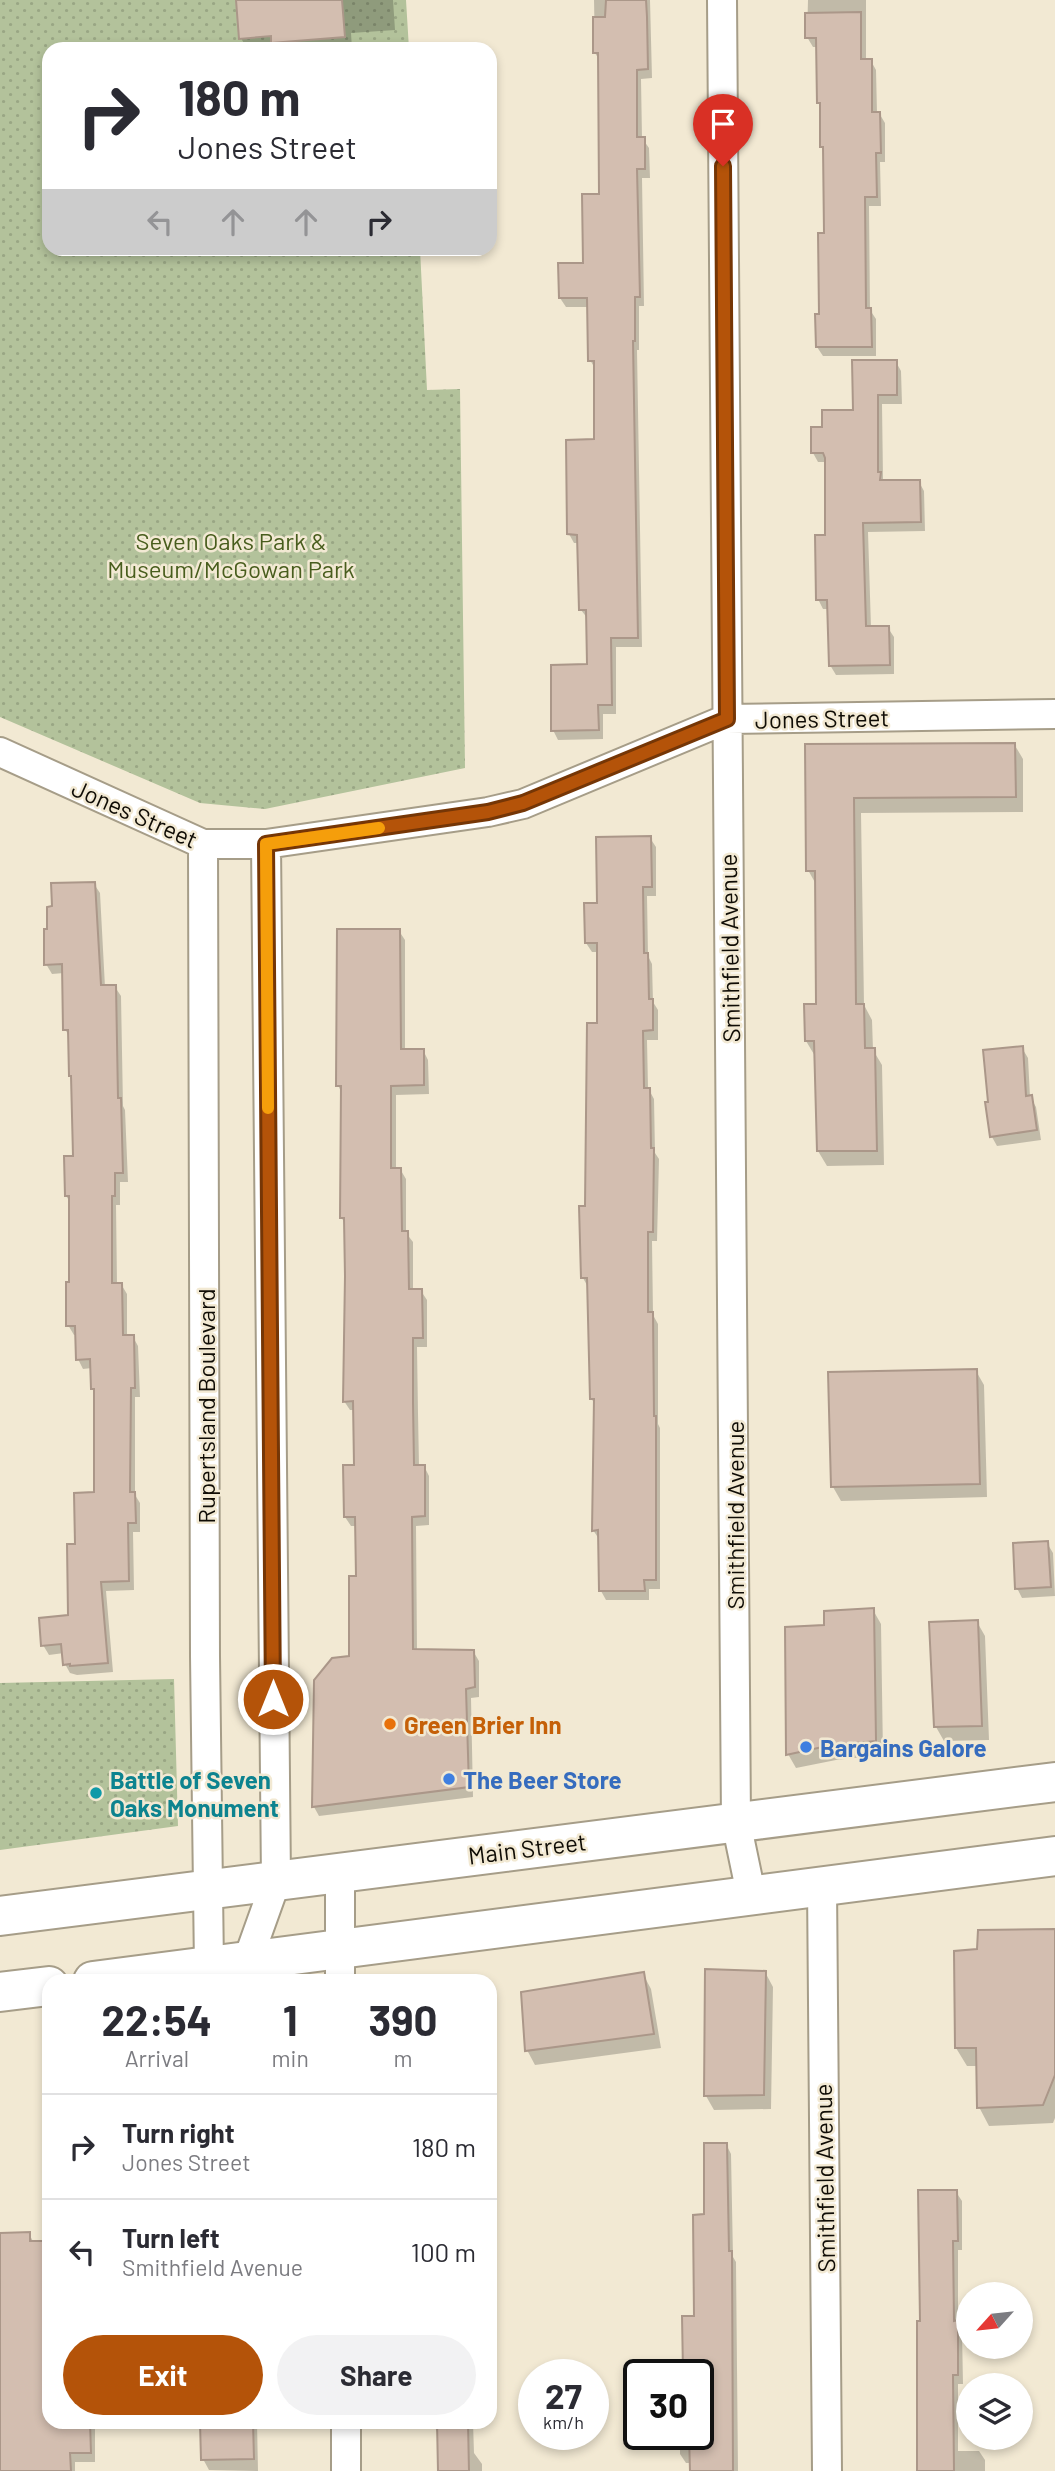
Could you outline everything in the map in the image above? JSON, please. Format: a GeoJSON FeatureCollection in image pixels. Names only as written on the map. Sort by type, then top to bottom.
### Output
{"type":"FeatureCollection","features":[{"type":"Feature","properties":{"kind":"main road","name":"Main Street"},"geometry":{"type":"LineString","coordinates":[[0,1916],[1055,1782]]}},
{"type":"Feature","properties":{"kind":"main road"},"geometry":{"type":"LineString","coordinates":[[151,1974],[247,1962],[339,1966],[751,1894],[1055,1856]]}},
{"type":"Feature","properties":{"kind":"main road"},"geometry":{"type":"LineString","coordinates":[[0,1992],[42,1987]]}},
{"type":"Feature","properties":{"kind":"street","name":"Smithfield Avenue"},"geometry":{"type":"LineString","coordinates":[[722,0],[736,1822],[751,1894]]}},
{"type":"Feature","properties":{"kind":"street","name":"Jones Street"},"geometry":{"type":"LineString","coordinates":[[0,752],[203,844],[266,844],[488,812],[523,803],[727,719],[1055,714]]}},
{"type":"Feature","properties":{"kind":"street","name":"Rupertsland Boulevard"},"geometry":{"type":"LineString","coordinates":[[203,844],[209,1967]]}},
{"type":"Feature","properties":{"kind":"street"},"geometry":{"type":"LineString","coordinates":[[247,1962],[276,1881],[266,844]]}},
{"type":"Feature","properties":{"kind":"street"},"geometry":{"type":"LineString","coordinates":[[339,1966],[340,1873]]}},
{"type":"Feature","properties":{"kind":"street","name":"Smithfield Avenue"},"geometry":{"type":"LineString","coordinates":[[822,1885],[827,2471]]}},
{"type":"Feature","properties":{"kind":"street"},"geometry":{"type":"LineString","coordinates":[[346,2429],[346,2471]]}},
{"type":"Feature","properties":{"kind":"green space","name":"Seven Oaks Park & Museum/McGowan Park"},"geometry":{"type":"Polygon","coordinates":[[[0,0],[406,0],[409,42],[42,42],[42,256],[420,256],[427,390],[460,389],[465,768],[265,809],[200,803],[0,717],[0,0]]]}},
{"type":"Feature","properties":{"kind":"green space"},"geometry":{"type":"Polygon","coordinates":[[[174,1679],[178,1826],[0,1850],[0,1683],[174,1679]]]}},
{"type":"Feature","properties":{"kind":"building"},"geometry":{"type":"Polygon","coordinates":[[[236,0],[342,0],[345,37],[283,42],[271,42],[271,36],[239,39],[236,0]]]}},
{"type":"Feature","properties":{"kind":"building"},"geometry":{"type":"Polygon","coordinates":[[[606,0],[646,0],[647,17],[648,69],[637,70],[637,137],[645,137],[645,169],[637,169],[640,297],[635,297],[633,341],[638,638],[611,638],[612,705],[598,705],[599,730],[551,731],[551,665],[587,664],[586,610],[579,610],[577,535],[567,534],[566,440],[594,439],[594,361],[588,361],[587,298],[559,298],[558,263],[583,263],[582,194],[599,194],[598,53],[593,53],[593,17],[605,17],[606,0]]]}},
{"type":"Feature","properties":{"kind":"building"},"geometry":{"type":"Polygon","coordinates":[[[861,12],[861,59],[872,59],[872,112],[880,112],[881,153],[876,153],[877,197],[865,197],[866,308],[871,308],[872,347],[816,347],[815,314],[819,314],[818,233],[824,233],[823,147],[820,147],[820,103],[817,103],[816,38],[805,38],[805,13],[861,12]]]}},
{"type":"Feature","properties":{"kind":"building"},"geometry":{"type":"Polygon","coordinates":[[[852,360],[897,360],[897,395],[878,395],[878,472],[881,472],[880,480],[920,480],[921,522],[863,523],[866,626],[889,626],[890,665],[829,666],[827,600],[816,600],[815,535],[825,535],[825,458],[823,453],[811,453],[811,427],[822,427],[822,410],[853,410],[852,360]]]}},
{"type":"Feature","properties":{"kind":"building"},"geometry":{"type":"Polygon","coordinates":[[[1015,743],[1016,797],[854,798],[856,1004],[864,1004],[865,1048],[875,1048],[877,1151],[817,1151],[814,1041],[805,1041],[804,1004],[816,1004],[815,871],[806,871],[805,744],[1015,743]]]}},
{"type":"Feature","properties":{"kind":"building"},"geometry":{"type":"Polygon","coordinates":[[[651,836],[652,887],[643,887],[644,953],[648,953],[653,1030],[643,1031],[644,1088],[650,1088],[651,1148],[654,1148],[653,1232],[648,1232],[648,1312],[653,1312],[656,1580],[644,1580],[645,1591],[599,1591],[598,1530],[592,1531],[594,1399],[590,1399],[587,1278],[581,1278],[579,1206],[585,1206],[587,1023],[597,1023],[597,943],[585,943],[584,903],[597,903],[596,837],[651,836]]]}},
{"type":"Feature","properties":{"kind":"building"},"geometry":{"type":"Polygon","coordinates":[[[95,882],[101,985],[116,985],[118,1098],[121,1098],[123,1173],[115,1173],[115,1196],[112,1196],[112,1283],[122,1283],[123,1335],[134,1335],[135,1388],[131,1388],[130,1492],[135,1492],[136,1523],[128,1523],[129,1581],[101,1582],[108,1663],[70,1666],[63,1665],[61,1644],[41,1646],[39,1618],[68,1615],[67,1544],[75,1544],[74,1493],[94,1492],[94,1389],[91,1389],[90,1359],[76,1360],[75,1326],[66,1326],[69,1196],[65,1196],[64,1156],[73,1156],[71,1076],[68,1030],[63,1030],[62,964],[44,965],[44,929],[47,929],[47,907],[52,906],[51,883],[95,882]]]}},
{"type":"Feature","properties":{"kind":"building"},"geometry":{"type":"Polygon","coordinates":[[[337,929],[400,929],[401,1049],[424,1049],[424,1085],[391,1086],[391,1168],[401,1168],[402,1231],[408,1231],[409,1289],[422,1289],[423,1338],[413,1338],[413,1403],[414,1465],[425,1465],[425,1516],[412,1517],[413,1649],[474,1650],[475,1687],[466,1689],[469,1787],[312,1807],[314,1680],[332,1658],[349,1656],[349,1576],[356,1576],[355,1517],[344,1517],[343,1465],[354,1465],[353,1401],[343,1402],[345,1276],[344,1218],[340,1218],[341,1086],[336,1086],[337,929]]]}},
{"type":"Feature","properties":{"kind":"building"},"geometry":{"type":"Polygon","coordinates":[[[1023,1046],[1026,1096],[1032,1095],[1037,1130],[990,1137],[985,1102],[988,1102],[983,1050],[1023,1046]]]}},
{"type":"Feature","properties":{"kind":"building"},"geometry":{"type":"Polygon","coordinates":[[[977,1369],[980,1484],[831,1487],[828,1372],[977,1369]]]}},
{"type":"Feature","properties":{"kind":"building"},"geometry":{"type":"Polygon","coordinates":[[[1048,1541],[1051,1587],[1015,1589],[1013,1543],[1048,1541]]]}},
{"type":"Feature","properties":{"kind":"building"},"geometry":{"type":"Polygon","coordinates":[[[874,1608],[876,1741],[827,1746],[786,1755],[785,1627],[824,1625],[824,1611],[874,1608]]]}},
{"type":"Feature","properties":{"kind":"building"},"geometry":{"type":"Polygon","coordinates":[[[978,1620],[982,1726],[934,1727],[929,1622],[978,1620]]]}},
{"type":"Feature","properties":{"kind":"building"},"geometry":{"type":"Polygon","coordinates":[[[1055,1929],[1055,2075],[1043,2105],[977,2108],[976,2048],[955,2048],[954,1951],[977,1949],[978,1930],[1055,1929]]]}},
{"type":"Feature","properties":{"kind":"building"},"geometry":{"type":"Polygon","coordinates":[[[705,1969],[766,1971],[764,2095],[704,2096],[705,1969]]]}},
{"type":"Feature","properties":{"kind":"building"},"geometry":{"type":"Polygon","coordinates":[[[644,1972],[654,2034],[525,2051],[521,1992],[644,1972]]]}},
{"type":"Feature","properties":{"kind":"building"},"geometry":{"type":"Polygon","coordinates":[[[704,2143],[727,2143],[729,2251],[732,2251],[733,2471],[690,2471],[689,2450],[714,2450],[714,2359],[683,2359],[682,2316],[694,2316],[693,2215],[704,2214],[704,2143]]]}},
{"type":"Feature","properties":{"kind":"building"},"geometry":{"type":"Polygon","coordinates":[[[918,2190],[957,2190],[958,2241],[953,2241],[954,2321],[958,2359],[958,2373],[953,2375],[954,2471],[917,2471],[917,2321],[920,2321],[918,2190]]]}},
{"type":"Feature","properties":{"kind":"building"},"geometry":{"type":"Polygon","coordinates":[[[30,2232],[30,2241],[42,2241],[42,2429],[90,2429],[91,2453],[70,2453],[71,2471],[0,2471],[0,2233],[30,2232]]]}},
{"type":"Feature","properties":{"kind":"building"},"geometry":{"type":"Polygon","coordinates":[[[200,2429],[253,2429],[254,2459],[201,2460],[200,2429]]]}},
{"type":"Feature","properties":{"kind":"building"},"geometry":{"type":"Polygon","coordinates":[[[437,2429],[468,2429],[469,2471],[438,2471],[437,2429]]]}},
{"type":"Feature","properties":{"kind":"slow traffic"},"geometry":{"type":"LineString","coordinates":[[268,1108],[266,844],[379,828]]}},
{"type":"Feature","properties":{"kind":"place","name":"Green Brier Inn"},"geometry":{"type":"Point","coordinates":[390,1724]}},
{"type":"Feature","properties":{"kind":"place","name":"Bargains Galore"},"geometry":{"type":"Point","coordinates":[806,1747]}},
{"type":"Feature","properties":{"kind":"place","name":"The Beer Store"},"geometry":{"type":"Point","coordinates":[449,1779]}},
{"type":"Feature","properties":{"kind":"place","name":"Battle of Seven Oaks Monument"},"geometry":{"type":"Point","coordinates":[96,1793]}},
{"type":"Feature","properties":{"kind":"route"},"geometry":{"type":"LineString","coordinates":[[273,1699],[266,844],[488,812],[523,803],[727,719],[723,166]]}}]}
